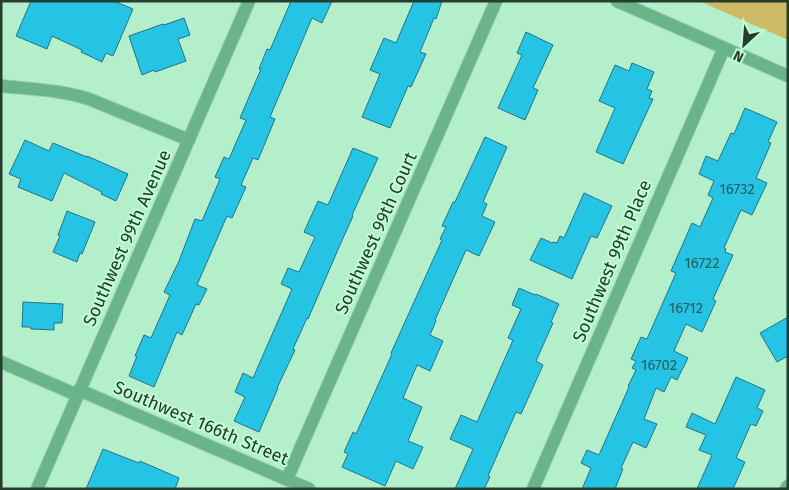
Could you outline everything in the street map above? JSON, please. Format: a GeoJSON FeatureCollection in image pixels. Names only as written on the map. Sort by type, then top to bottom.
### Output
{"type":"FeatureCollection","features":[{"type":"Feature","properties":{"kind":"street","name":"Southwest 99th Avenue"},"geometry":{"type":"LineString","coordinates":[[37,489],[249,1]]}},
{"type":"Feature","properties":{"kind":"street","name":"Southwest 99th Court"},"geometry":{"type":"LineString","coordinates":[[288,480],[496,1]]}},
{"type":"Feature","properties":{"kind":"street"},"geometry":{"type":"LineString","coordinates":[[617,1],[788,76]]}},
{"type":"Feature","properties":{"kind":"street","name":"Southwest 99th Place"},"geometry":{"type":"LineString","coordinates":[[533,489],[724,48]]}},
{"type":"Feature","properties":{"kind":"street"},"geometry":{"type":"LineString","coordinates":[[1,86],[76,95],[189,140]]}},
{"type":"Feature","properties":{"kind":"street","name":"Southwest 166th Street"},"geometry":{"type":"LineString","coordinates":[[1,362],[309,489]]}},
{"type":"Feature","properties":{"kind":"shaded area"},"geometry":{"type":"Polygon","coordinates":[[[699,1],[788,1],[788,40],[699,1]]]}},
{"type":"Feature","properties":{"kind":"building"},"geometry":{"type":"Polygon","coordinates":[[[31,1],[114,1],[133,9],[113,56],[106,53],[102,62],[52,36],[47,49],[16,36],[31,1]]]}},
{"type":"Feature","properties":{"kind":"building"},"geometry":{"type":"Polygon","coordinates":[[[291,1],[332,1],[322,23],[312,18],[270,117],[275,119],[258,160],[253,158],[241,185],[246,187],[232,218],[227,216],[197,285],[207,289],[199,305],[196,304],[182,335],[177,332],[154,387],[129,376],[137,356],[135,356],[144,335],[151,338],[170,295],[164,292],[179,261],[195,219],[202,221],[220,179],[215,177],[224,157],[229,159],[246,120],[240,118],[261,69],[259,69],[267,49],[270,50],[291,1]]]}},
{"type":"Feature","properties":{"kind":"building"},"geometry":{"type":"Polygon","coordinates":[[[414,1],[442,1],[436,19],[434,18],[420,52],[426,54],[411,87],[408,86],[390,128],[362,117],[380,74],[370,70],[384,38],[396,43],[414,1]]]}},
{"type":"Feature","properties":{"kind":"building"},"geometry":{"type":"Polygon","coordinates":[[[184,18],[190,35],[178,39],[186,61],[142,75],[129,36],[184,18]]]}},
{"type":"Feature","properties":{"kind":"building"},"geometry":{"type":"Polygon","coordinates":[[[526,32],[553,45],[533,88],[538,90],[525,120],[498,108],[522,55],[517,53],[526,32]]]}},
{"type":"Feature","properties":{"kind":"building"},"geometry":{"type":"Polygon","coordinates":[[[632,63],[654,72],[647,89],[652,91],[649,98],[653,99],[623,164],[596,152],[615,108],[599,101],[615,65],[629,71],[632,63]]]}},
{"type":"Feature","properties":{"kind":"building"},"geometry":{"type":"Polygon","coordinates":[[[745,108],[777,122],[768,142],[771,143],[756,178],[767,183],[752,215],[741,210],[724,248],[726,249],[725,252],[733,255],[713,299],[716,301],[702,332],[686,324],[674,351],[688,358],[677,380],[671,377],[664,392],[656,388],[644,419],[657,424],[646,448],[633,442],[621,468],[623,469],[615,489],[582,489],[591,468],[581,463],[587,450],[599,455],[636,370],[632,368],[636,361],[631,359],[641,337],[647,339],[676,273],[671,271],[692,223],[700,227],[713,198],[708,195],[714,181],[699,174],[706,156],[718,161],[731,133],[734,134],[745,108]]]}},
{"type":"Feature","properties":{"kind":"building"},"geometry":{"type":"Polygon","coordinates":[[[485,137],[507,147],[483,202],[487,204],[482,216],[495,222],[479,256],[466,250],[430,335],[443,341],[430,371],[417,365],[403,398],[422,407],[408,441],[423,447],[413,469],[396,461],[385,486],[342,467],[348,454],[344,452],[353,432],[356,434],[392,354],[442,240],[440,239],[446,227],[442,226],[485,137]]]}},
{"type":"Feature","properties":{"kind":"building"},"geometry":{"type":"Polygon","coordinates":[[[25,140],[49,151],[53,143],[128,174],[116,201],[64,173],[52,201],[18,187],[21,179],[9,174],[25,140]]]}},
{"type":"Feature","properties":{"kind":"building"},"geometry":{"type":"Polygon","coordinates":[[[353,148],[378,158],[308,319],[293,349],[295,350],[259,432],[234,421],[245,397],[235,392],[243,373],[253,378],[292,289],[281,284],[288,268],[299,272],[315,237],[304,232],[318,201],[328,205],[353,148]]]}},
{"type":"Feature","properties":{"kind":"building"},"geometry":{"type":"Polygon","coordinates":[[[584,193],[612,206],[597,238],[591,236],[572,279],[530,260],[541,238],[557,243],[560,236],[564,238],[584,193]]]}},
{"type":"Feature","properties":{"kind":"building"},"geometry":{"type":"Polygon","coordinates":[[[67,211],[95,222],[77,262],[53,252],[67,211]]]}},
{"type":"Feature","properties":{"kind":"building"},"geometry":{"type":"Polygon","coordinates":[[[519,288],[559,304],[551,322],[553,323],[536,361],[543,365],[521,414],[516,412],[484,489],[455,489],[473,449],[450,439],[461,415],[477,422],[513,340],[508,338],[521,309],[512,305],[519,288]]]}},
{"type":"Feature","properties":{"kind":"building"},"geometry":{"type":"Polygon","coordinates":[[[23,302],[63,304],[62,323],[54,323],[54,330],[22,327],[23,302]]]}},
{"type":"Feature","properties":{"kind":"building"},"geometry":{"type":"Polygon","coordinates":[[[788,317],[788,356],[777,362],[760,333],[788,317]]]}},
{"type":"Feature","properties":{"kind":"building"},"geometry":{"type":"Polygon","coordinates":[[[736,377],[765,390],[757,408],[763,411],[756,426],[751,424],[736,458],[745,462],[733,489],[697,489],[712,455],[699,450],[706,435],[686,427],[692,413],[715,424],[736,377]]]}},
{"type":"Feature","properties":{"kind":"building"},"geometry":{"type":"Polygon","coordinates":[[[103,449],[139,463],[140,461],[179,478],[175,489],[86,489],[103,449]]]}}]}
